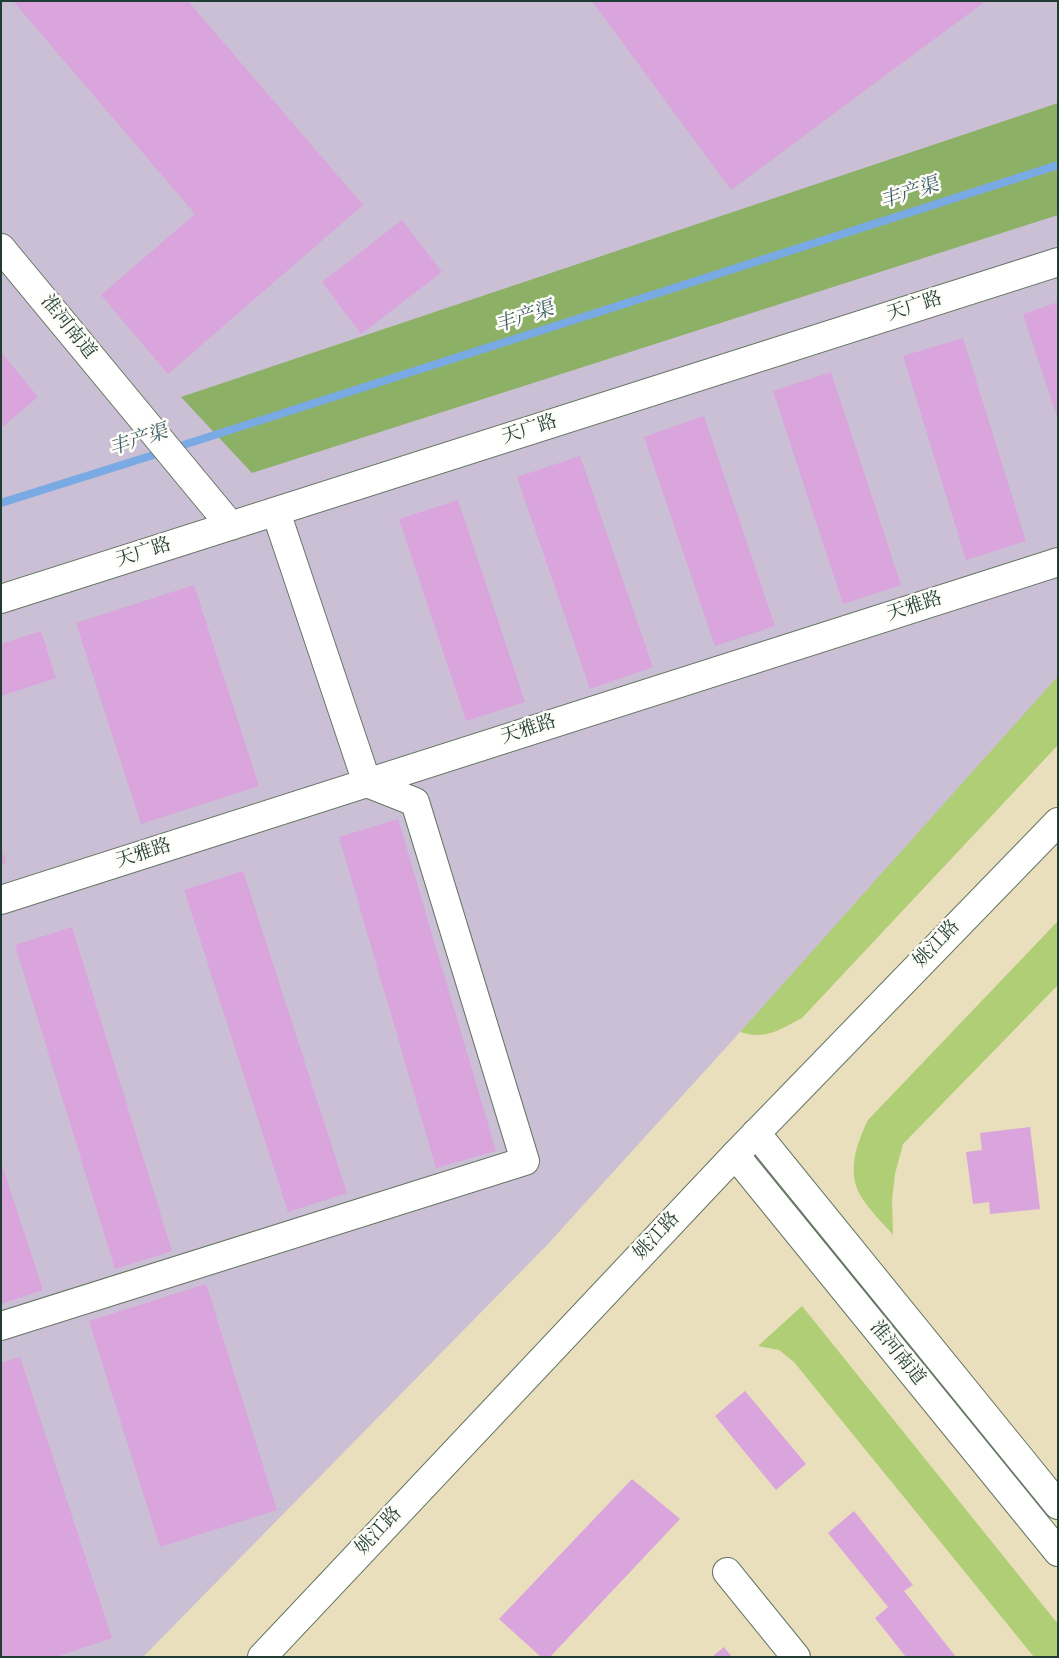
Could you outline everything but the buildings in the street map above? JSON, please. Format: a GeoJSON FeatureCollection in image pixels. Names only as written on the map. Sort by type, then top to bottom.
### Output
{"type":"FeatureCollection","features":[{"type":"Feature","properties":{"kind":"street","name":"淮河南道"},"geometry":{"type":"LineString","coordinates":[[1,248],[231,526]]}},
{"type":"Feature","properties":{"kind":"street","name":"天广路"},"geometry":{"type":"LineString","coordinates":[[1,599],[1058,262]]}},
{"type":"Feature","properties":{"kind":"street"},"geometry":{"type":"LineString","coordinates":[[1,1326],[525,1161],[415,802],[367,783],[276,512]]}},
{"type":"Feature","properties":{"kind":"street","name":"天雅路"},"geometry":{"type":"LineString","coordinates":[[1,900],[1058,562]]}},
{"type":"Feature","properties":{"kind":"street","name":"姚江路"},"geometry":{"type":"LineString","coordinates":[[262,1657],[735,1155],[1058,822]]}},
{"type":"Feature","properties":{"kind":"street","name":"淮河南道"},"geometry":{"type":"LineString","coordinates":[[756,1133],[1058,1505]]}},
{"type":"Feature","properties":{"kind":"street","name":"淮河南道"},"geometry":{"type":"LineString","coordinates":[[735,1155],[1058,1552]]}},
{"type":"Feature","properties":{"kind":"street"},"geometry":{"type":"LineString","coordinates":[[727,1572],[796,1657]]}},
{"type":"Feature","properties":{"kind":"shaded area"},"geometry":{"type":"Polygon","coordinates":[[[1,1],[1058,1],[1058,681],[548,1244],[143,1657],[1,1657],[1,1]]]}},
{"type":"Feature","properties":{"kind":"green space"},"geometry":{"type":"Polygon","coordinates":[[[1058,103],[1058,215],[252,473],[181,397],[1058,103]]]}},
{"type":"Feature","properties":{"kind":"green space"},"geometry":{"type":"Polygon","coordinates":[[[1058,676],[1058,745],[802,1018],[779,1030],[765,1034],[757,1035],[740,1032],[1058,676]]]}},
{"type":"Feature","properties":{"kind":"green space"},"geometry":{"type":"Polygon","coordinates":[[[1058,921],[1058,985],[903,1144],[895,1174],[892,1200],[893,1235],[865,1203],[854,1179],[854,1159],[868,1120],[1058,921]]]}},
{"type":"Feature","properties":{"kind":"green space"},"geometry":{"type":"Polygon","coordinates":[[[802,1306],[1058,1624],[1058,1657],[1034,1657],[794,1362],[779,1350],[758,1346],[802,1306]]]}},
{"type":"Feature","properties":{"kind":"waterway","name":"丰产渠"},"geometry":{"type":"LineString","coordinates":[[174,448],[1058,165]]}},
{"type":"Feature","properties":{"kind":"waterway","name":"丰产渠"},"geometry":{"type":"LineString","coordinates":[[1,503],[163,452]]}}]}
